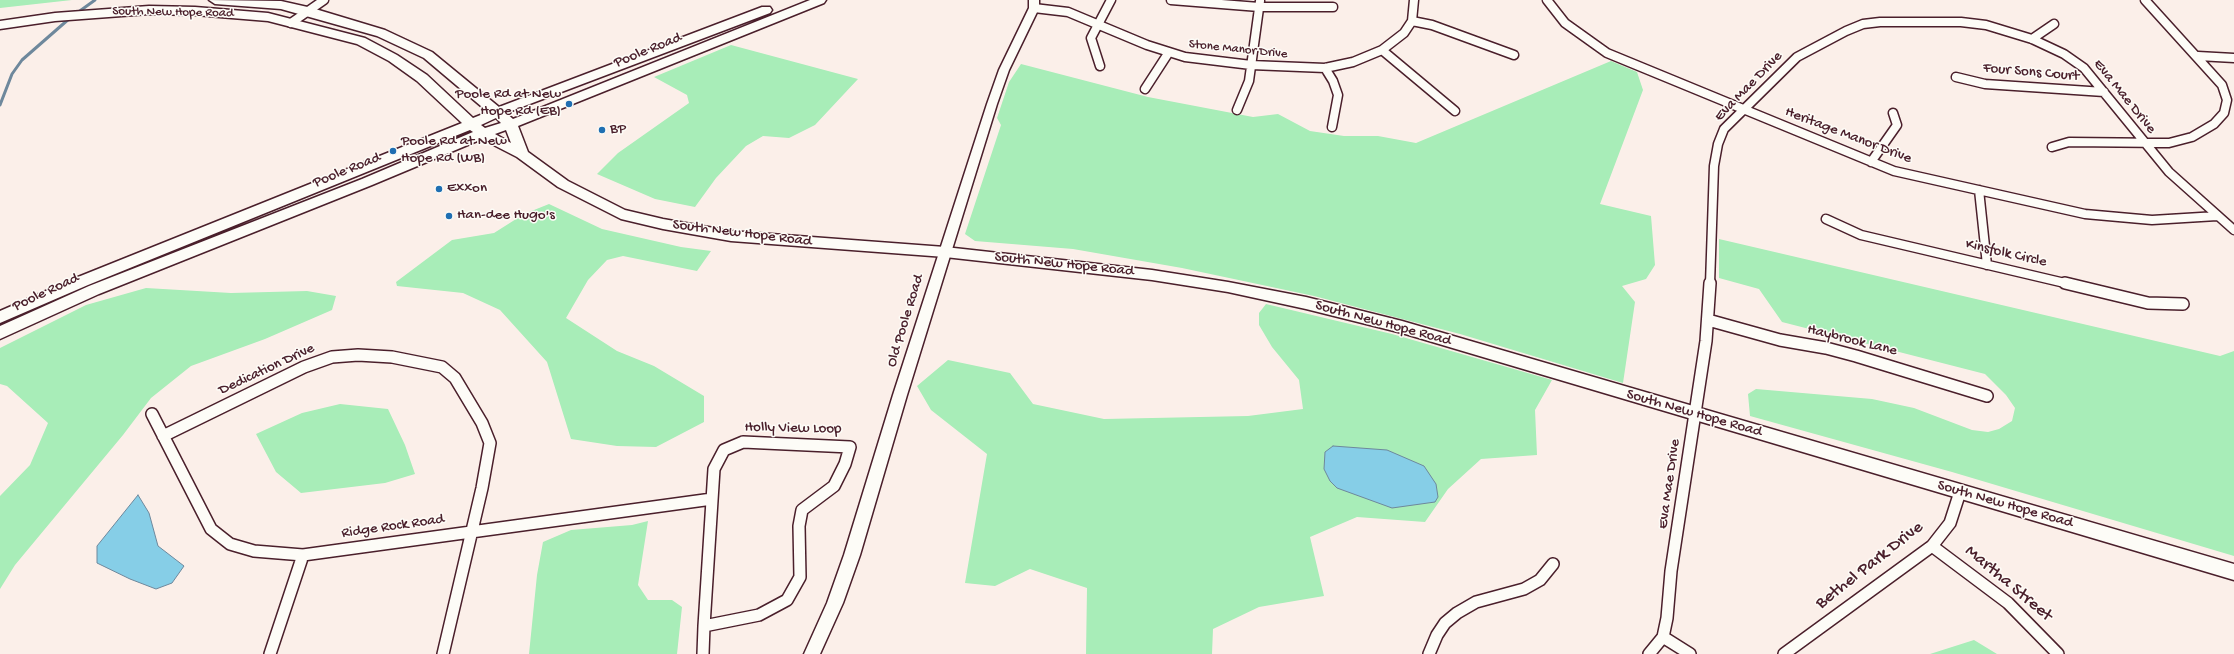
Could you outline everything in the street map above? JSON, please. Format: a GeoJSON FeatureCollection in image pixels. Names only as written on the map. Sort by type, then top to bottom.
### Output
{"type":"FeatureCollection","features":[{"type":"Feature","properties":{"kind":"main road","name":"South New Hope Road"},"geometry":{"type":"LineString","coordinates":[[0,15],[84,4],[140,0]]}},
{"type":"Feature","properties":{"kind":"main road","name":"South New Hope Road"},"geometry":{"type":"LineString","coordinates":[[215,0],[281,5],[308,11],[381,33],[428,55],[511,124],[522,154]]}},
{"type":"Feature","properties":{"kind":"main road","name":"Poole Road"},"geometry":{"type":"LineString","coordinates":[[0,333],[89,285],[498,112],[791,0]]}},
{"type":"Feature","properties":{"kind":"main road","name":"Poole Road"},"geometry":{"type":"LineString","coordinates":[[0,317],[89,285],[511,124],[820,0]]}},
{"type":"Feature","properties":{"kind":"main road","name":"South New Hope Road"},"geometry":{"type":"LineString","coordinates":[[0,25],[55,17],[150,10],[230,13],[268,17],[361,42],[393,58],[422,78],[471,124],[484,134],[522,154],[563,184],[621,214],[663,224],[731,236],[945,252],[1057,263],[1152,275],[1267,295],[1402,327],[2234,572]]}},
{"type":"Feature","properties":{"kind":"street"},"geometry":{"type":"LineString","coordinates":[[291,23],[324,0]]}},
{"type":"Feature","properties":{"kind":"street"},"geometry":{"type":"LineString","coordinates":[[1100,66],[1091,38],[1112,0]]}},
{"type":"Feature","properties":{"kind":"street"},"geometry":{"type":"LineString","coordinates":[[1171,0],[1333,7]]}},
{"type":"Feature","properties":{"kind":"street"},"geometry":{"type":"LineString","coordinates":[[1414,0],[1412,21],[1451,31],[1514,55]]}},
{"type":"Feature","properties":{"kind":"street","name":"Heritage Manor Drive"},"geometry":{"type":"LineString","coordinates":[[1548,0],[1565,23],[1600,49],[1894,171],[2085,214],[2122,219],[2152,220],[2217,216]]}},
{"type":"Feature","properties":{"kind":"street"},"geometry":{"type":"LineString","coordinates":[[2052,147],[2069,142],[2145,144],[2169,143],[2192,137],[2214,124],[2224,113],[2227,100],[2222,85],[2198,56],[2145,0]]}},
{"type":"Feature","properties":{"kind":"street"},"geometry":{"type":"LineString","coordinates":[[1237,110],[1249,81],[1260,3]]}},
{"type":"Feature","properties":{"kind":"street","name":"Stone Manor Drive"},"geometry":{"type":"LineString","coordinates":[[1034,4],[1068,12],[1147,45],[1169,52],[1212,61],[1251,65],[1325,68],[1353,62],[1382,50],[1404,33],[1412,21]]}},
{"type":"Feature","properties":{"kind":"street","name":"Old Poole Road"},"geometry":{"type":"LineString","coordinates":[[812,654],[835,603],[852,555],[945,252],[1002,76],[1034,4]]}},
{"type":"Feature","properties":{"kind":"street","name":"Eva Mae Drive"},"geometry":{"type":"LineString","coordinates":[[1649,654],[1662,637],[1667,618],[1671,571],[1708,320],[1711,276],[1714,166],[1718,144],[1724,129],[1797,57],[1863,24],[1880,22],[1961,22],[1986,25],[2032,39],[2074,61],[2088,72],[2169,172],[2234,230]]}},
{"type":"Feature","properties":{"kind":"street"},"geometry":{"type":"LineString","coordinates":[[2032,39],[2054,24]]}},
{"type":"Feature","properties":{"kind":"street"},"geometry":{"type":"LineString","coordinates":[[1382,50],[1455,111]]}},
{"type":"Feature","properties":{"kind":"street"},"geometry":{"type":"LineString","coordinates":[[1145,89],[1169,52]]}},
{"type":"Feature","properties":{"kind":"street"},"geometry":{"type":"LineString","coordinates":[[2198,56],[2234,58]]}},
{"type":"Feature","properties":{"kind":"street"},"geometry":{"type":"LineString","coordinates":[[1325,68],[1333,81],[1338,95],[1332,127]]}},
{"type":"Feature","properties":{"kind":"street","name":"Four Sons Court"},"geometry":{"type":"LineString","coordinates":[[1956,77],[1985,84],[2104,92]]}},
{"type":"Feature","properties":{"kind":"street"},"geometry":{"type":"LineString","coordinates":[[1871,162],[1897,125],[1893,112]]}},
{"type":"Feature","properties":{"kind":"street"},"geometry":{"type":"LineString","coordinates":[[1979,190],[1987,265]]}},
{"type":"Feature","properties":{"kind":"street","name":"Kinsfolk Circle"},"geometry":{"type":"LineString","coordinates":[[1826,219],[1861,235],[2148,303],[2183,304]]}},
{"type":"Feature","properties":{"kind":"street","name":"Haybrook Lane"},"geometry":{"type":"LineString","coordinates":[[1708,320],[1780,340],[1856,356],[1988,396]]}},
{"type":"Feature","properties":{"kind":"street","name":"Dedication Drive"},"geometry":{"type":"LineString","coordinates":[[163,436],[304,367],[332,358],[358,355],[392,356],[442,367],[455,378],[482,423],[490,443],[489,459],[443,654]]}},
{"type":"Feature","properties":{"kind":"street","name":"Ridge Rock Road"},"geometry":{"type":"LineString","coordinates":[[152,414],[211,529],[230,544],[254,552],[303,555],[712,499]]}},
{"type":"Feature","properties":{"kind":"street","name":"Holly View Loop"},"geometry":{"type":"LineString","coordinates":[[703,654],[704,626],[714,469],[724,450],[743,442],[850,446],[846,464],[834,486],[802,510],[799,526],[800,577],[787,600],[759,615],[704,626]]}},
{"type":"Feature","properties":{"kind":"street","name":"Bethel Park Drive"},"geometry":{"type":"LineString","coordinates":[[1784,654],[1932,546],[1950,523],[1960,492]]}},
{"type":"Feature","properties":{"kind":"street","name":"Martha Street"},"geometry":{"type":"LineString","coordinates":[[1932,546],[2012,607],[2058,654]]}},
{"type":"Feature","properties":{"kind":"street"},"geometry":{"type":"LineString","coordinates":[[270,654],[303,555]]}},
{"type":"Feature","properties":{"kind":"street"},"geometry":{"type":"LineString","coordinates":[[1429,654],[1437,635],[1445,623],[1457,613],[1476,602],[1524,589],[1540,580],[1553,564]]}},
{"type":"Feature","properties":{"kind":"street"},"geometry":{"type":"LineString","coordinates":[[1662,637],[1690,654]]}},
{"type":"Feature","properties":{"kind":"green space"},"geometry":{"type":"Polygon","coordinates":[[[0,0],[72,0],[0,8],[0,0]]]}},
{"type":"Feature","properties":{"kind":"green space"},"geometry":{"type":"Polygon","coordinates":[[[731,45],[858,79],[815,125],[789,138],[763,136],[746,146],[716,178],[695,207],[655,199],[597,174],[618,153],[689,103],[687,95],[654,77],[731,45]]]}},
{"type":"Feature","properties":{"kind":"green space"},"geometry":{"type":"Polygon","coordinates":[[[1611,61],[1637,72],[1643,90],[1600,204],[1651,216],[1655,265],[1646,279],[1622,286],[1635,302],[1623,383],[1460,334],[1314,296],[1182,268],[1073,249],[975,241],[965,234],[1001,125],[997,118],[1009,82],[1021,64],[1148,97],[1253,117],[1278,114],[1310,131],[1344,136],[1378,136],[1416,143],[1611,61]]]}},
{"type":"Feature","properties":{"kind":"green space"},"geometry":{"type":"Polygon","coordinates":[[[549,204],[602,229],[681,247],[711,251],[697,271],[623,256],[607,260],[588,280],[566,318],[617,351],[654,366],[704,396],[704,422],[656,447],[617,446],[571,439],[547,362],[500,310],[463,293],[397,286],[396,282],[452,240],[494,233],[524,214],[549,204]]]}},
{"type":"Feature","properties":{"kind":"green space"},"geometry":{"type":"Polygon","coordinates":[[[1719,239],[2220,356],[2234,351],[2234,556],[1952,472],[1750,416],[1748,394],[1756,389],[1872,399],[1914,408],[1972,430],[1988,432],[1999,429],[2012,421],[2015,408],[2006,395],[1985,374],[1782,322],[1759,289],[1719,278],[1719,239]]]}},
{"type":"Feature","properties":{"kind":"green space"},"geometry":{"type":"Polygon","coordinates":[[[146,288],[231,293],[307,291],[336,296],[332,310],[265,339],[191,366],[151,398],[123,435],[15,565],[0,589],[0,496],[30,465],[48,423],[7,386],[0,384],[0,348],[86,305],[146,288]]]}},
{"type":"Feature","properties":{"kind":"green space"},"geometry":{"type":"Polygon","coordinates":[[[1266,304],[1392,334],[1552,380],[1535,410],[1537,455],[1481,459],[1448,489],[1425,522],[1357,517],[1310,537],[1324,596],[1259,607],[1213,629],[1212,654],[1086,654],[1087,588],[1030,569],[995,586],[965,583],[987,454],[931,410],[917,386],[948,360],[1010,373],[1033,404],[1104,419],[1248,416],[1303,409],[1299,380],[1272,347],[1259,325],[1259,313],[1266,304]]]}},
{"type":"Feature","properties":{"kind":"green space"},"geometry":{"type":"Polygon","coordinates":[[[340,404],[388,409],[405,445],[415,474],[385,483],[301,493],[276,472],[256,434],[302,413],[340,404]]]}},
{"type":"Feature","properties":{"kind":"green space"},"geometry":{"type":"Polygon","coordinates":[[[648,521],[638,585],[648,600],[672,600],[682,607],[677,654],[529,654],[537,575],[543,542],[571,530],[632,525],[648,521]]]}},
{"type":"Feature","properties":{"kind":"green space"},"geometry":{"type":"Polygon","coordinates":[[[1974,640],[1997,654],[1930,654],[1974,640]]]}},
{"type":"Feature","properties":{"kind":"water"},"geometry":{"type":"Polygon","coordinates":[[[1333,446],[1387,450],[1424,466],[1436,484],[1438,497],[1435,502],[1392,508],[1337,488],[1330,481],[1324,469],[1325,452],[1333,446]]]}},
{"type":"Feature","properties":{"kind":"water"},"geometry":{"type":"Polygon","coordinates":[[[138,495],[149,513],[158,546],[184,566],[172,583],[156,589],[130,579],[97,563],[97,546],[138,495]]]}},
{"type":"Feature","properties":{"kind":"waterway"},"geometry":{"type":"LineString","coordinates":[[77,13],[95,0]]}},
{"type":"Feature","properties":{"kind":"waterway"},"geometry":{"type":"LineString","coordinates":[[0,105],[12,74],[22,60],[70,18]]}},
{"type":"Feature","properties":{"kind":"place","name":"Poole Rd at New Hope Rd (EB)"},"geometry":{"type":"Point","coordinates":[569,104]}},
{"type":"Feature","properties":{"kind":"place","name":"BP"},"geometry":{"type":"Point","coordinates":[602,130]}},
{"type":"Feature","properties":{"kind":"place","name":"Poole Rd at New Hope Rd (WB)"},"geometry":{"type":"Point","coordinates":[393,151]}},
{"type":"Feature","properties":{"kind":"place","name":"Exxon"},"geometry":{"type":"Point","coordinates":[439,189]}},
{"type":"Feature","properties":{"kind":"place","name":"Han-dee Hugo's"},"geometry":{"type":"Point","coordinates":[449,216]}}]}
